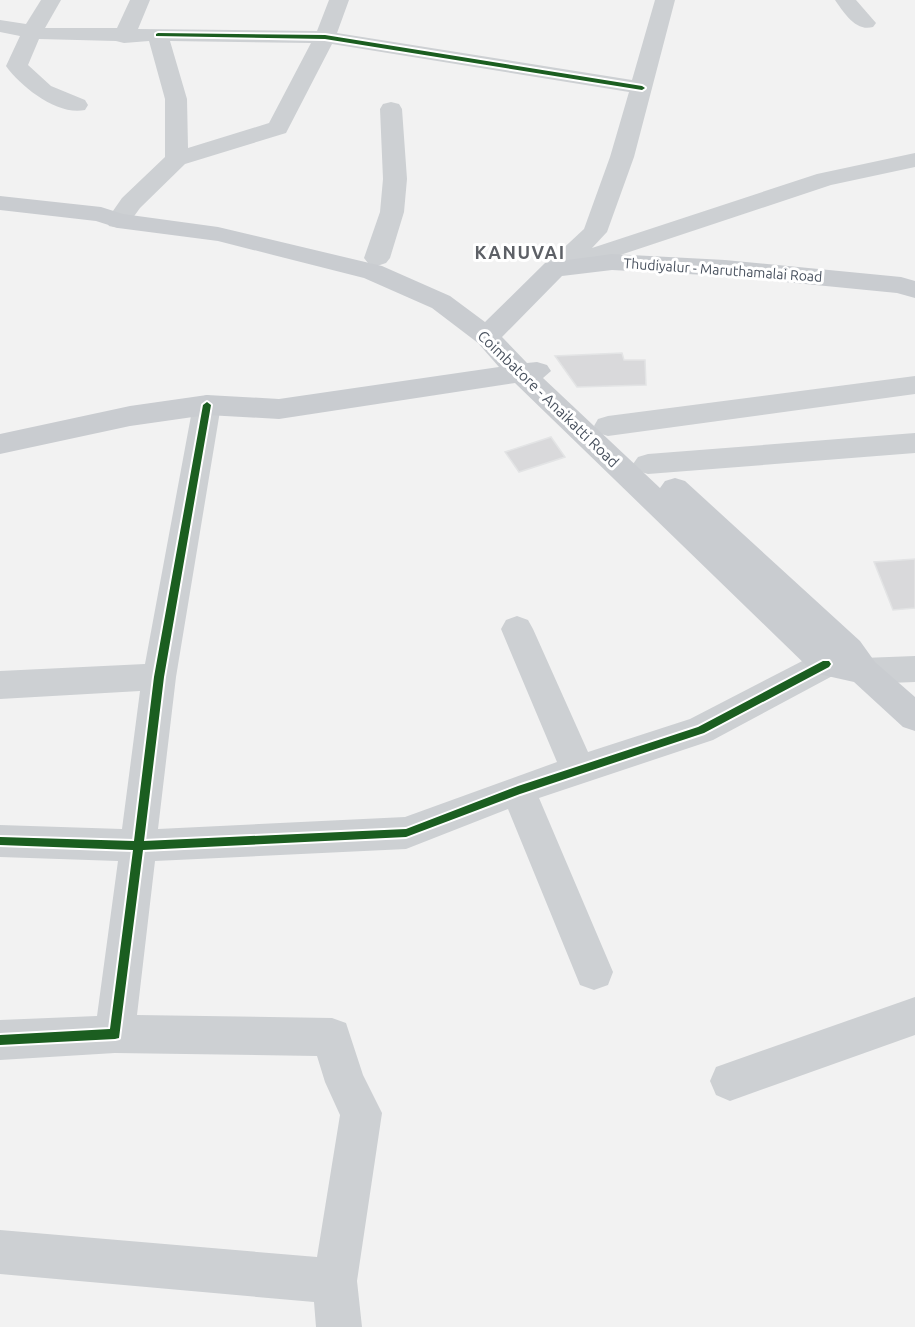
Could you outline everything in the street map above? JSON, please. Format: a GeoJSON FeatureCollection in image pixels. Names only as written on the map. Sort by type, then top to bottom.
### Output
{"type":"FeatureCollection","features":[{"type":"Feature","properties":{"kind":"main road"},"geometry":{"type":"LineString","coordinates":[[0,203],[299,233],[356,248],[469,298],[514,352],[608,426],[848,650],[863,671],[915,717]]}},
{"type":"Feature","properties":{"kind":"main road","name":"Coimbatore - Anaikatti Road"},"geometry":{"type":"LineString","coordinates":[[222,226],[373,272],[441,302],[514,352],[826,664]]}},
{"type":"Feature","properties":{"kind":"main road","name":"Thudiyalur - Maruthamalai Road"},"geometry":{"type":"LineString","coordinates":[[554,269],[612,262],[725,268],[901,285],[915,290]]}},
{"type":"Feature","properties":{"kind":"main road"},"geometry":{"type":"LineString","coordinates":[[514,352],[554,269]]}},
{"type":"Feature","properties":{"kind":"main road"},"geometry":{"type":"LineString","coordinates":[[0,444],[130,416],[207,405],[279,409],[514,352]]}},
{"type":"Feature","properties":{"kind":"main road"},"geometry":{"type":"LineString","coordinates":[[826,664],[863,671]]}},
{"type":"Feature","properties":{"kind":"street"},"geometry":{"type":"LineString","coordinates":[[51,0],[32,32],[8,65],[48,94],[77,105]]}},
{"type":"Feature","properties":{"kind":"street"},"geometry":{"type":"LineString","coordinates":[[124,37],[140,0]]}},
{"type":"Feature","properties":{"kind":"street"},"geometry":{"type":"LineString","coordinates":[[115,215],[177,159],[278,128],[325,37],[339,0]]}},
{"type":"Feature","properties":{"kind":"street"},"geometry":{"type":"LineString","coordinates":[[554,269],[595,232],[622,157],[665,0]]}},
{"type":"Feature","properties":{"kind":"street"},"geometry":{"type":"LineString","coordinates":[[845,0],[866,23]]}},
{"type":"Feature","properties":{"kind":"street"},"geometry":{"type":"LineString","coordinates":[[2,16],[32,32],[124,37],[158,35],[325,37],[642,88]]}},
{"type":"Feature","properties":{"kind":"street"},"geometry":{"type":"LineString","coordinates":[[158,35],[176,99],[177,159]]}},
{"type":"Feature","properties":{"kind":"street"},"geometry":{"type":"LineString","coordinates":[[378,258],[392,212],[395,179],[391,109]]}},
{"type":"Feature","properties":{"kind":"street"},"geometry":{"type":"LineString","coordinates":[[554,269],[825,179],[915,160]]}},
{"type":"Feature","properties":{"kind":"street"},"geometry":{"type":"LineString","coordinates":[[608,426],[915,385]]}},
{"type":"Feature","properties":{"kind":"street"},"geometry":{"type":"LineString","coordinates":[[115,1034],[140,846],[159,677],[207,405]]}},
{"type":"Feature","properties":{"kind":"street"},"geometry":{"type":"LineString","coordinates":[[648,464],[915,444]]}},
{"type":"Feature","properties":{"kind":"street"},"geometry":{"type":"LineString","coordinates":[[517,629],[578,770]]}},
{"type":"Feature","properties":{"kind":"street"},"geometry":{"type":"LineString","coordinates":[[0,841],[140,846],[406,833],[518,790],[701,730],[826,664]]}},
{"type":"Feature","properties":{"kind":"street"},"geometry":{"type":"LineString","coordinates":[[863,671],[915,669]]}},
{"type":"Feature","properties":{"kind":"street"},"geometry":{"type":"LineString","coordinates":[[0,685],[159,677]]}},
{"type":"Feature","properties":{"kind":"street"},"geometry":{"type":"LineString","coordinates":[[518,790],[594,972]]}},
{"type":"Feature","properties":{"kind":"street"},"geometry":{"type":"LineString","coordinates":[[730,1081],[915,1016]]}},
{"type":"Feature","properties":{"kind":"street"},"geometry":{"type":"LineString","coordinates":[[0,1040],[115,1034],[332,1037],[345,1082],[360,1113],[335,1281],[339,1327]]}},
{"type":"Feature","properties":{"kind":"street"},"geometry":{"type":"LineString","coordinates":[[0,1252],[335,1281]]}},
{"type":"Feature","properties":{"kind":"building"},"geometry":{"type":"Polygon","coordinates":[[[622,353],[624,360],[645,360],[646,385],[577,387],[555,356],[622,353]]]}},
{"type":"Feature","properties":{"kind":"building"},"geometry":{"type":"Polygon","coordinates":[[[551,437],[565,457],[519,472],[505,452],[551,437]]]}},
{"type":"Feature","properties":{"kind":"building"},"geometry":{"type":"Polygon","coordinates":[[[915,559],[915,608],[893,610],[874,562],[915,559]]]}},
{"type":"Feature","properties":{"kind":"cycle path"},"geometry":{"type":"LineString","coordinates":[[158,35],[325,37],[642,88]]}},
{"type":"Feature","properties":{"kind":"cycle path"},"geometry":{"type":"LineString","coordinates":[[0,1040],[115,1034],[159,677],[207,405]]}},
{"type":"Feature","properties":{"kind":"cycle path"},"geometry":{"type":"LineString","coordinates":[[0,841],[140,846],[406,833],[518,790],[701,730],[826,664]]}},
{"type":"Feature","properties":{"kind":"district","name":"KANUVAI"},"geometry":{"type":"Point","coordinates":[520,253]}}]}
